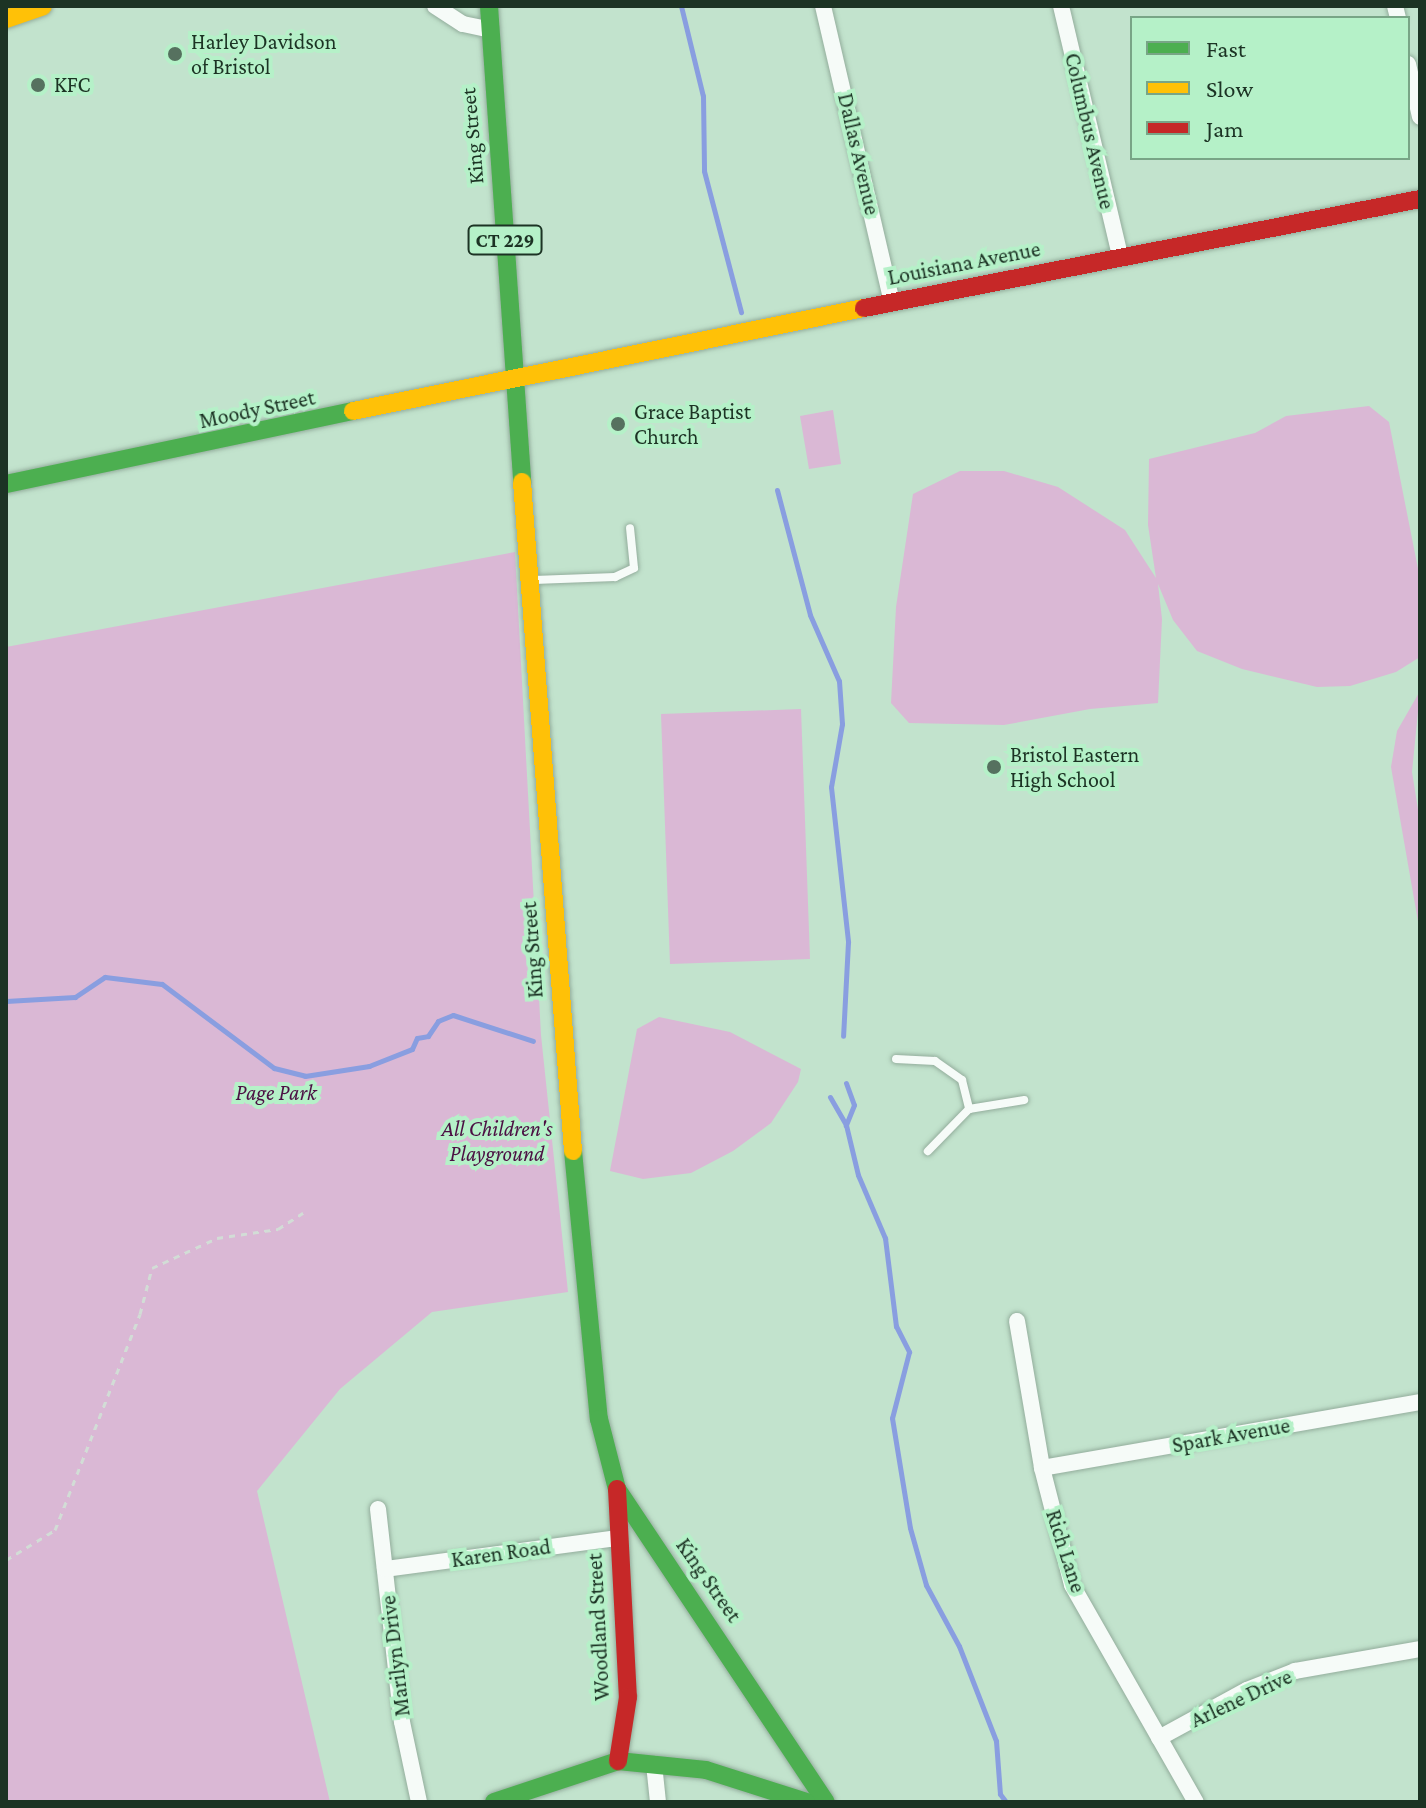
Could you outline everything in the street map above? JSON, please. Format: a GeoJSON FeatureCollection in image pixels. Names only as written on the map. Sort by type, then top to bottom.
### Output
{"type":"FeatureCollection","features":[{"type":"Feature","properties":{"kind":"main road"},"geometry":{"type":"LineString","coordinates":[[6,19],[43,6]]}},
{"type":"Feature","properties":{"kind":"main road","name":"King Street"},"geometry":{"type":"LineString","coordinates":[[489,6],[487,29],[518,376],[572,1146],[599,1419],[617,1489],[826,1802]]}},
{"type":"Feature","properties":{"kind":"main road","name":"Louisiana Avenue"},"geometry":{"type":"LineString","coordinates":[[518,376],[1420,199]]}},
{"type":"Feature","properties":{"kind":"main road","name":"Moody Street"},"geometry":{"type":"LineString","coordinates":[[6,484],[518,376]]}},
{"type":"Feature","properties":{"kind":"main road","name":"Woodland Street"},"geometry":{"type":"LineString","coordinates":[[617,1489],[616,1538],[628,1697],[618,1761]]}},
{"type":"Feature","properties":{"kind":"main road"},"geometry":{"type":"LineString","coordinates":[[494,1802],[618,1761],[706,1770],[806,1802]]}},
{"type":"Feature","properties":{"kind":"street"},"geometry":{"type":"LineString","coordinates":[[435,6],[463,24],[487,29]]}},
{"type":"Feature","properties":{"kind":"street","name":"Dallas Avenue"},"geometry":{"type":"LineString","coordinates":[[823,6],[892,303]]}},
{"type":"Feature","properties":{"kind":"street","name":"Columbus Avenue"},"geometry":{"type":"LineString","coordinates":[[1061,6],[1120,256]]}},
{"type":"Feature","properties":{"kind":"street"},"geometry":{"type":"LineString","coordinates":[[1410,73],[1420,117]]}},
{"type":"Feature","properties":{"kind":"street","name":"Rich Lane"},"geometry":{"type":"LineString","coordinates":[[1017,1321],[1042,1468],[1072,1585],[1196,1802]]}},
{"type":"Feature","properties":{"kind":"street","name":"Spark Avenue"},"geometry":{"type":"LineString","coordinates":[[1042,1468],[1420,1402]]}},
{"type":"Feature","properties":{"kind":"street","name":"Marilyn Drive"},"geometry":{"type":"LineString","coordinates":[[378,1509],[402,1722],[419,1802]]}},
{"type":"Feature","properties":{"kind":"street","name":"Karen Road"},"geometry":{"type":"LineString","coordinates":[[385,1569],[616,1538]]}},
{"type":"Feature","properties":{"kind":"street","name":"Arlene Drive"},"geometry":{"type":"LineString","coordinates":[[1159,1738],[1247,1690],[1295,1671],[1420,1649]]}},
{"type":"Feature","properties":{"kind":"street"},"geometry":{"type":"LineString","coordinates":[[654,1764],[658,1802]]}},
{"type":"Feature","properties":{"kind":"lane"},"geometry":{"type":"LineString","coordinates":[[533,580],[615,577],[634,568],[630,528]]}},
{"type":"Feature","properties":{"kind":"lane"},"geometry":{"type":"LineString","coordinates":[[896,1059],[935,1061],[962,1080],[969,1109]]}},
{"type":"Feature","properties":{"kind":"lane"},"geometry":{"type":"LineString","coordinates":[[928,1151],[969,1109],[1024,1100]]}},
{"type":"Feature","properties":{"kind":"path"},"geometry":{"type":"LineString","coordinates":[[6,1560],[42,1541],[64,1511],[140,1314],[152,1268],[217,1238],[278,1229],[303,1213]]}},
{"type":"Feature","properties":{"kind":"green space"},"geometry":{"type":"Polygon","coordinates":[[[1369,406],[1389,422],[1420,579],[1420,657],[1396,672],[1350,686],[1317,687],[1242,669],[1197,651],[1173,620],[1158,584],[1162,619],[1158,703],[1090,709],[1004,725],[909,723],[891,703],[896,607],[913,494],[960,471],[1004,471],[1058,487],[1125,530],[1156,578],[1148,525],[1149,459],[1255,433],[1286,416],[1369,406]]]}},
{"type":"Feature","properties":{"kind":"green space"},"geometry":{"type":"Polygon","coordinates":[[[833,410],[841,464],[809,469],[800,416],[833,410]]]}},
{"type":"Feature","properties":{"kind":"green space","name":"Page Park"},"geometry":{"type":"Polygon","coordinates":[[[515,552],[541,1035],[568,1292],[432,1312],[340,1389],[257,1491],[330,1802],[6,1802],[6,647],[515,552]]]}},
{"type":"Feature","properties":{"kind":"green space"},"geometry":{"type":"Polygon","coordinates":[[[1420,691],[1412,772],[1420,822],[1420,933],[1391,767],[1397,731],[1420,691]]]}},
{"type":"Feature","properties":{"kind":"green space"},"geometry":{"type":"Polygon","coordinates":[[[801,709],[810,959],[670,964],[661,714],[801,709]]]}},
{"type":"Feature","properties":{"kind":"green space"},"geometry":{"type":"Polygon","coordinates":[[[659,1017],[730,1032],[801,1069],[798,1082],[771,1123],[733,1151],[691,1173],[643,1179],[610,1171],[637,1029],[659,1017]]]}},
{"type":"Feature","properties":{"kind":"waterway"},"geometry":{"type":"LineString","coordinates":[[681,6],[703,96],[704,171],[741,312]]}},
{"type":"Feature","properties":{"kind":"waterway"},"geometry":{"type":"LineString","coordinates":[[777,490],[810,615],[839,681],[842,724],[831,787],[848,942],[843,1036]]}},
{"type":"Feature","properties":{"kind":"waterway"},"geometry":{"type":"LineString","coordinates":[[6,1001],[75,997],[105,977],[162,984],[274,1068],[305,1076],[369,1066],[412,1049],[417,1038],[428,1036],[438,1021],[453,1015],[533,1041]]}},
{"type":"Feature","properties":{"kind":"waterway"},"geometry":{"type":"LineString","coordinates":[[846,1083],[854,1105],[846,1125],[858,1175],[885,1238],[896,1326],[909,1352],[892,1418],[910,1528],[926,1585],[959,1646],[996,1741],[1000,1794],[1006,1802]]}},
{"type":"Feature","properties":{"kind":"waterway"},"geometry":{"type":"LineString","coordinates":[[830,1097],[846,1125]]}},
{"type":"Feature","properties":{"kind":"traffic: fast"},"geometry":{"type":"LineString","coordinates":[[489,6],[522,482]]}},
{"type":"Feature","properties":{"kind":"traffic: fast"},"geometry":{"type":"LineString","coordinates":[[6,484],[353,411]]}},
{"type":"Feature","properties":{"kind":"traffic: fast"},"geometry":{"type":"LineString","coordinates":[[573,1151],[599,1419],[617,1489],[826,1802]]}},
{"type":"Feature","properties":{"kind":"traffic: fast"},"geometry":{"type":"LineString","coordinates":[[494,1802],[618,1761],[706,1770],[806,1802]]}},
{"type":"Feature","properties":{"kind":"traffic: slow"},"geometry":{"type":"LineString","coordinates":[[6,19],[43,6]]}},
{"type":"Feature","properties":{"kind":"traffic: slow"},"geometry":{"type":"LineString","coordinates":[[353,411],[864,308]]}},
{"type":"Feature","properties":{"kind":"traffic: slow"},"geometry":{"type":"LineString","coordinates":[[522,482],[573,1151]]}},
{"type":"Feature","properties":{"kind":"traffic: jam"},"geometry":{"type":"LineString","coordinates":[[864,308],[1420,199]]}},
{"type":"Feature","properties":{"kind":"traffic: jam"},"geometry":{"type":"LineString","coordinates":[[617,1489],[628,1697],[618,1761]]}},
{"type":"Feature","properties":{"kind":"place","name":"Harley Davidson of Bristol"},"geometry":{"type":"Point","coordinates":[175,54]}},
{"type":"Feature","properties":{"kind":"place","name":"KFC"},"geometry":{"type":"Point","coordinates":[38,85]}},
{"type":"Feature","properties":{"kind":"place","name":"Grace Baptist Church"},"geometry":{"type":"Point","coordinates":[618,424]}},
{"type":"Feature","properties":{"kind":"place","name":"Bristol Eastern High School"},"geometry":{"type":"Point","coordinates":[994,767]}},
{"type":"Feature","properties":{"kind":"park label","name":"All Children's Playground"},"geometry":{"type":"Point","coordinates":[497,1140]}}]}
